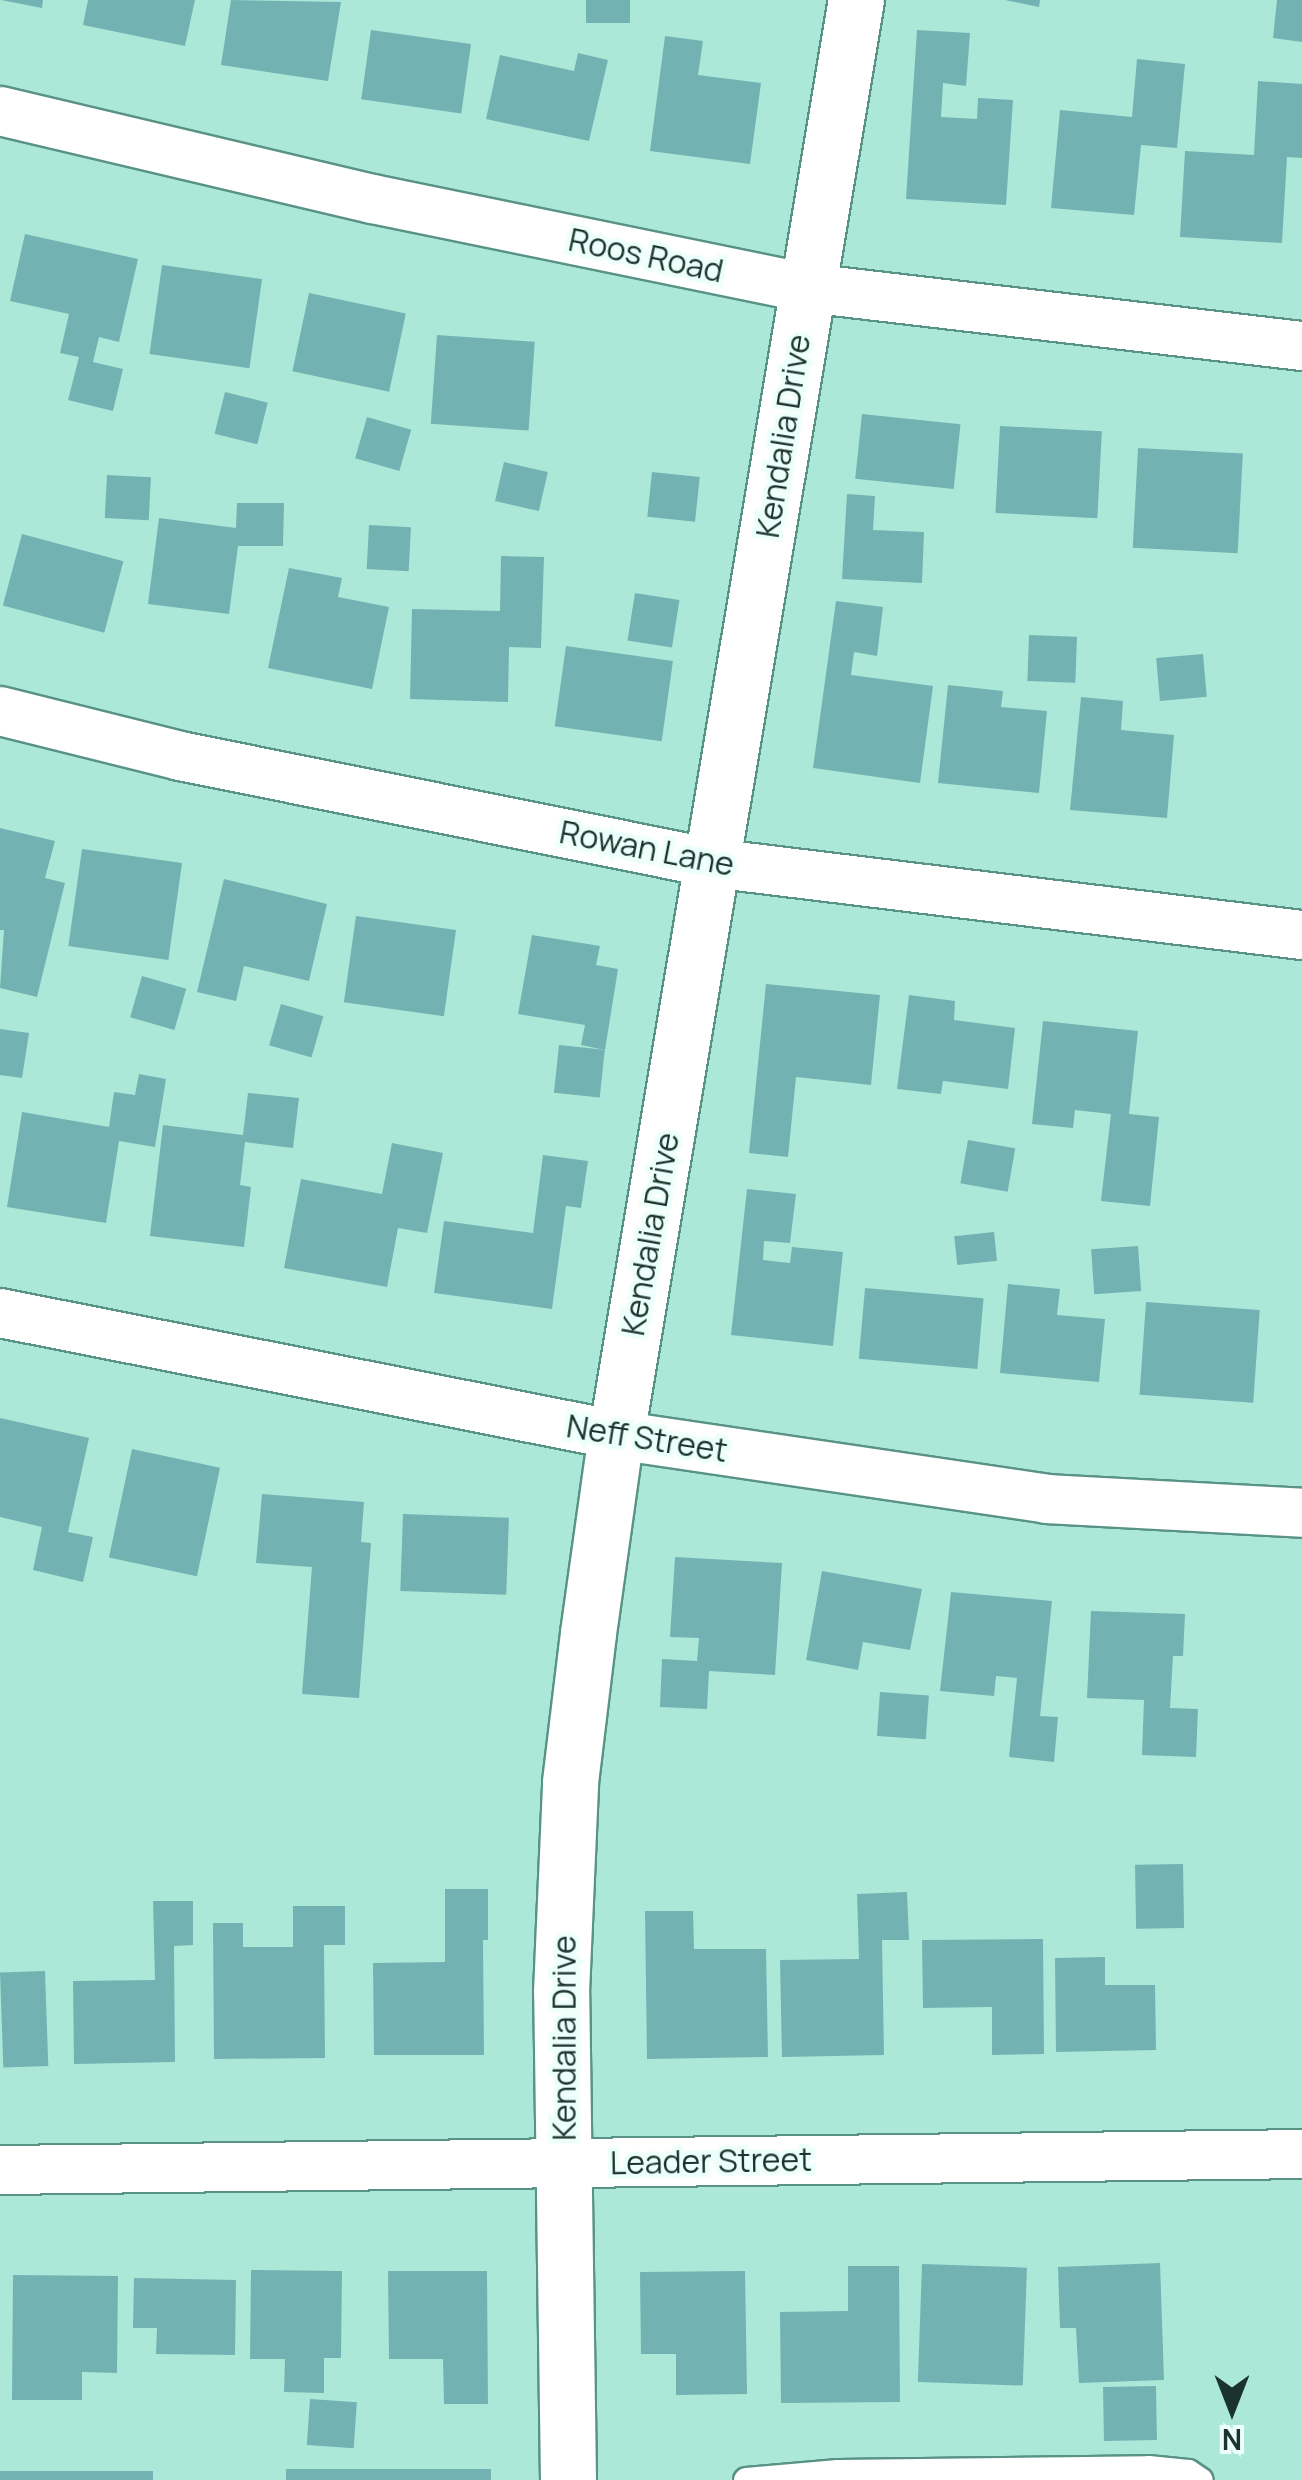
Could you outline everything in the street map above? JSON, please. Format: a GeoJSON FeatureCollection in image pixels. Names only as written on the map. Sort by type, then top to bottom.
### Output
{"type":"FeatureCollection","features":[{"type":"Feature","properties":{"kind":"street","name":"Kendalia Drive"},"geometry":{"type":"LineString","coordinates":[[568,2480],[561,1992],[570,1782],[616,1435],[856,0]]}},
{"type":"Feature","properties":{"kind":"street","name":"Roos Road"},"geometry":{"type":"LineString","coordinates":[[0,111],[373,199],[808,288],[1302,346]]}},
{"type":"Feature","properties":{"kind":"street","name":"Rowan Lane"},"geometry":{"type":"LineString","coordinates":[[0,711],[180,756],[712,862],[1302,935]]}},
{"type":"Feature","properties":{"kind":"street","name":"Neff Street"},"geometry":{"type":"LineString","coordinates":[[0,1313],[616,1435],[1047,1499],[1302,1513]]}},
{"type":"Feature","properties":{"kind":"street","name":"Leader Street"},"geometry":{"type":"LineString","coordinates":[[0,2170],[1302,2154]]}},
{"type":"Feature","properties":{"kind":"lane"},"geometry":{"type":"LineString","coordinates":[[746,2480],[802,2479],[838,2472],[1148,2468],[1188,2472],[1200,2480]]}},
{"type":"Feature","properties":{"kind":"building"},"geometry":{"type":"Polygon","coordinates":[[[1,0],[43,0],[42,8],[1,0]]]}},
{"type":"Feature","properties":{"kind":"building"},"geometry":{"type":"Polygon","coordinates":[[[88,0],[195,0],[185,46],[83,25],[88,0]]]}},
{"type":"Feature","properties":{"kind":"building"},"geometry":{"type":"Polygon","coordinates":[[[231,0],[341,2],[328,81],[221,65],[231,0]]]}},
{"type":"Feature","properties":{"kind":"building"},"geometry":{"type":"Polygon","coordinates":[[[586,0],[630,0],[630,23],[586,23],[586,0]]]}},
{"type":"Feature","properties":{"kind":"building"},"geometry":{"type":"Polygon","coordinates":[[[1005,0],[1040,0],[1039,7],[1005,0]]]}},
{"type":"Feature","properties":{"kind":"building"},"geometry":{"type":"Polygon","coordinates":[[[1277,0],[1302,0],[1302,42],[1273,38],[1277,0]]]}},
{"type":"Feature","properties":{"kind":"building"},"geometry":{"type":"Polygon","coordinates":[[[371,30],[471,44],[461,113],[361,99],[371,30]]]}},
{"type":"Feature","properties":{"kind":"building"},"geometry":{"type":"Polygon","coordinates":[[[917,30],[970,33],[966,86],[943,83],[941,117],[977,119],[978,98],[1013,100],[1006,205],[906,199],[917,30]]]}},
{"type":"Feature","properties":{"kind":"building"},"geometry":{"type":"Polygon","coordinates":[[[665,36],[703,41],[698,75],[761,83],[750,164],[650,151],[665,36]]]}},
{"type":"Feature","properties":{"kind":"building"},"geometry":{"type":"Polygon","coordinates":[[[578,53],[608,60],[589,141],[486,119],[500,55],[574,71],[578,53]]]}},
{"type":"Feature","properties":{"kind":"building"},"geometry":{"type":"Polygon","coordinates":[[[1137,59],[1185,64],[1177,148],[1141,145],[1134,215],[1051,208],[1060,110],[1132,117],[1137,59]]]}},
{"type":"Feature","properties":{"kind":"building"},"geometry":{"type":"Polygon","coordinates":[[[1258,81],[1302,84],[1302,158],[1287,157],[1282,243],[1180,237],[1185,151],[1254,155],[1258,81]]]}},
{"type":"Feature","properties":{"kind":"building"},"geometry":{"type":"Polygon","coordinates":[[[25,234],[138,259],[119,342],[99,337],[93,362],[123,369],[113,411],[68,400],[79,357],[60,353],[69,314],[10,301],[25,234]]]}},
{"type":"Feature","properties":{"kind":"building"},"geometry":{"type":"Polygon","coordinates":[[[162,265],[262,279],[249,368],[149,354],[162,265]]]}},
{"type":"Feature","properties":{"kind":"building"},"geometry":{"type":"Polygon","coordinates":[[[309,293],[406,314],[389,392],[292,371],[309,293]]]}},
{"type":"Feature","properties":{"kind":"building"},"geometry":{"type":"Polygon","coordinates":[[[437,335],[535,342],[529,431],[431,424],[437,335]]]}},
{"type":"Feature","properties":{"kind":"building"},"geometry":{"type":"Polygon","coordinates":[[[225,392],[268,403],[257,444],[215,434],[225,392]]]}},
{"type":"Feature","properties":{"kind":"building"},"geometry":{"type":"Polygon","coordinates":[[[862,414],[960,424],[954,489],[855,479],[862,414]]]}},
{"type":"Feature","properties":{"kind":"building"},"geometry":{"type":"Polygon","coordinates":[[[367,417],[411,430],[399,471],[355,458],[367,417]]]}},
{"type":"Feature","properties":{"kind":"building"},"geometry":{"type":"Polygon","coordinates":[[[1000,426],[1102,431],[1097,518],[995,513],[1000,426]]]}},
{"type":"Feature","properties":{"kind":"building"},"geometry":{"type":"Polygon","coordinates":[[[1138,448],[1243,453],[1238,553],[1133,548],[1138,448]]]}},
{"type":"Feature","properties":{"kind":"building"},"geometry":{"type":"Polygon","coordinates":[[[504,462],[548,472],[539,511],[495,501],[504,462]]]}},
{"type":"Feature","properties":{"kind":"building"},"geometry":{"type":"Polygon","coordinates":[[[652,472],[700,477],[695,522],[647,517],[652,472]]]}},
{"type":"Feature","properties":{"kind":"building"},"geometry":{"type":"Polygon","coordinates":[[[107,475],[151,477],[149,520],[105,518],[107,475]]]}},
{"type":"Feature","properties":{"kind":"building"},"geometry":{"type":"Polygon","coordinates":[[[847,494],[875,496],[873,530],[924,532],[922,583],[842,579],[847,494]]]}},
{"type":"Feature","properties":{"kind":"building"},"geometry":{"type":"Polygon","coordinates":[[[237,503],[284,503],[283,546],[238,546],[229,614],[148,604],[159,518],[236,528],[237,503]]]}},
{"type":"Feature","properties":{"kind":"building"},"geometry":{"type":"Polygon","coordinates":[[[369,525],[411,527],[409,571],[367,569],[369,525]]]}},
{"type":"Feature","properties":{"kind":"building"},"geometry":{"type":"Polygon","coordinates":[[[22,534],[123,561],[104,633],[3,605],[22,534]]]}},
{"type":"Feature","properties":{"kind":"building"},"geometry":{"type":"Polygon","coordinates":[[[501,556],[544,557],[541,648],[509,647],[508,702],[410,699],[412,609],[500,611],[501,556]]]}},
{"type":"Feature","properties":{"kind":"building"},"geometry":{"type":"Polygon","coordinates":[[[289,568],[342,578],[338,597],[389,607],[372,689],[268,668],[289,568]]]}},
{"type":"Feature","properties":{"kind":"building"},"geometry":{"type":"Polygon","coordinates":[[[635,593],[679,600],[672,647],[627,640],[635,593]]]}},
{"type":"Feature","properties":{"kind":"building"},"geometry":{"type":"Polygon","coordinates":[[[836,601],[883,607],[877,656],[854,652],[851,675],[933,686],[920,783],[813,768],[836,601]]]}},
{"type":"Feature","properties":{"kind":"building"},"geometry":{"type":"Polygon","coordinates":[[[1029,635],[1077,637],[1075,683],[1027,681],[1029,635]]]}},
{"type":"Feature","properties":{"kind":"building"},"geometry":{"type":"Polygon","coordinates":[[[566,646],[673,661],[662,741],[555,726],[566,646]]]}},
{"type":"Feature","properties":{"kind":"building"},"geometry":{"type":"Polygon","coordinates":[[[1203,654],[1207,697],[1160,701],[1156,658],[1203,654]]]}},
{"type":"Feature","properties":{"kind":"building"},"geometry":{"type":"Polygon","coordinates":[[[948,685],[1003,691],[1001,707],[1047,711],[1039,793],[938,783],[948,685]]]}},
{"type":"Feature","properties":{"kind":"building"},"geometry":{"type":"Polygon","coordinates":[[[1081,697],[1123,701],[1121,730],[1174,735],[1167,818],[1070,810],[1081,697]]]}},
{"type":"Feature","properties":{"kind":"building"},"geometry":{"type":"Polygon","coordinates":[[[0,828],[55,841],[45,878],[65,883],[37,997],[0,988],[4,930],[0,930],[0,828]]]}},
{"type":"Feature","properties":{"kind":"building"},"geometry":{"type":"Polygon","coordinates":[[[82,849],[182,863],[168,960],[68,946],[82,849]]]}},
{"type":"Feature","properties":{"kind":"building"},"geometry":{"type":"Polygon","coordinates":[[[224,879],[327,904],[309,981],[244,966],[236,1001],[197,992],[224,879]]]}},
{"type":"Feature","properties":{"kind":"building"},"geometry":{"type":"Polygon","coordinates":[[[356,916],[456,930],[444,1016],[344,1002],[356,916]]]}},
{"type":"Feature","properties":{"kind":"building"},"geometry":{"type":"Polygon","coordinates":[[[532,935],[600,946],[596,965],[618,969],[605,1050],[581,1045],[585,1025],[518,1014],[532,935]]]}},
{"type":"Feature","properties":{"kind":"building"},"geometry":{"type":"Polygon","coordinates":[[[142,976],[186,989],[174,1030],[130,1017],[142,976]]]}},
{"type":"Feature","properties":{"kind":"building"},"geometry":{"type":"Polygon","coordinates":[[[766,984],[880,995],[871,1085],[796,1077],[788,1157],[749,1153],[766,984]]]}},
{"type":"Feature","properties":{"kind":"building"},"geometry":{"type":"Polygon","coordinates":[[[909,995],[955,1001],[954,1020],[1015,1028],[1008,1089],[943,1081],[941,1094],[897,1089],[909,995]]]}},
{"type":"Feature","properties":{"kind":"building"},"geometry":{"type":"Polygon","coordinates":[[[281,1004],[323,1016],[311,1057],[269,1045],[281,1004]]]}},
{"type":"Feature","properties":{"kind":"building"},"geometry":{"type":"Polygon","coordinates":[[[1043,1021],[1138,1031],[1129,1114],[1159,1117],[1150,1206],[1101,1201],[1111,1114],[1075,1110],[1073,1128],[1032,1124],[1043,1021]]]}},
{"type":"Feature","properties":{"kind":"building"},"geometry":{"type":"Polygon","coordinates":[[[0,1029],[29,1033],[22,1078],[0,1075],[0,1029]]]}},
{"type":"Feature","properties":{"kind":"building"},"geometry":{"type":"Polygon","coordinates":[[[559,1045],[605,1050],[600,1098],[554,1093],[559,1045]]]}},
{"type":"Feature","properties":{"kind":"building"},"geometry":{"type":"Polygon","coordinates":[[[139,1074],[166,1079],[155,1147],[119,1141],[106,1223],[7,1207],[22,1112],[109,1127],[114,1092],[135,1095],[139,1074]]]}},
{"type":"Feature","properties":{"kind":"building"},"geometry":{"type":"Polygon","coordinates":[[[248,1093],[299,1098],[293,1148],[245,1142],[240,1185],[251,1187],[244,1247],[150,1236],[163,1125],[243,1135],[248,1093]]]}},
{"type":"Feature","properties":{"kind":"building"},"geometry":{"type":"Polygon","coordinates":[[[968,1140],[1015,1148],[1008,1192],[960,1183],[968,1140]]]}},
{"type":"Feature","properties":{"kind":"building"},"geometry":{"type":"Polygon","coordinates":[[[392,1143],[443,1153],[427,1233],[398,1228],[387,1287],[284,1268],[301,1179],[382,1194],[392,1143]]]}},
{"type":"Feature","properties":{"kind":"building"},"geometry":{"type":"Polygon","coordinates":[[[543,1155],[588,1161],[581,1208],[566,1206],[552,1309],[434,1293],[444,1221],[533,1233],[543,1155]]]}},
{"type":"Feature","properties":{"kind":"building"},"geometry":{"type":"Polygon","coordinates":[[[747,1189],[796,1194],[790,1243],[764,1241],[763,1260],[790,1263],[792,1247],[843,1252],[833,1346],[731,1335],[747,1189]]]}},
{"type":"Feature","properties":{"kind":"building"},"geometry":{"type":"Polygon","coordinates":[[[994,1232],[997,1261],[957,1265],[954,1236],[994,1232]]]}},
{"type":"Feature","properties":{"kind":"building"},"geometry":{"type":"Polygon","coordinates":[[[1138,1246],[1141,1291],[1094,1294],[1091,1249],[1138,1246]]]}},
{"type":"Feature","properties":{"kind":"building"},"geometry":{"type":"Polygon","coordinates":[[[1008,1284],[1060,1289],[1057,1315],[1105,1319],[1099,1382],[1000,1373],[1008,1284]]]}},
{"type":"Feature","properties":{"kind":"building"},"geometry":{"type":"Polygon","coordinates":[[[865,1288],[984,1298],[977,1369],[859,1359],[865,1288]]]}},
{"type":"Feature","properties":{"kind":"building"},"geometry":{"type":"Polygon","coordinates":[[[1146,1302],[1260,1310],[1253,1403],[1140,1395],[1146,1302]]]}},
{"type":"Feature","properties":{"kind":"building"},"geometry":{"type":"Polygon","coordinates":[[[0,1418],[89,1438],[68,1532],[93,1537],[83,1582],[33,1570],[42,1527],[0,1517],[0,1418]]]}},
{"type":"Feature","properties":{"kind":"building"},"geometry":{"type":"Polygon","coordinates":[[[132,1449],[220,1468],[197,1576],[109,1558],[132,1449]]]}},
{"type":"Feature","properties":{"kind":"building"},"geometry":{"type":"Polygon","coordinates":[[[262,1494],[364,1502],[361,1542],[371,1543],[359,1698],[302,1694],[312,1567],[256,1563],[262,1494]]]}},
{"type":"Feature","properties":{"kind":"building"},"geometry":{"type":"Polygon","coordinates":[[[403,1514],[509,1518],[506,1595],[400,1591],[403,1514]]]}},
{"type":"Feature","properties":{"kind":"building"},"geometry":{"type":"Polygon","coordinates":[[[675,1557],[782,1563],[775,1675],[709,1671],[707,1709],[660,1707],[662,1659],[697,1661],[699,1638],[670,1637],[675,1557]]]}},
{"type":"Feature","properties":{"kind":"building"},"geometry":{"type":"Polygon","coordinates":[[[822,1571],[922,1589],[910,1650],[863,1642],[858,1670],[806,1660],[822,1571]]]}},
{"type":"Feature","properties":{"kind":"building"},"geometry":{"type":"Polygon","coordinates":[[[951,1592],[1052,1601],[1040,1716],[1058,1717],[1054,1762],[1009,1757],[1017,1678],[996,1676],[994,1696],[940,1691],[951,1592]]]}},
{"type":"Feature","properties":{"kind":"building"},"geometry":{"type":"Polygon","coordinates":[[[1091,1611],[1185,1614],[1183,1656],[1173,1656],[1170,1708],[1198,1709],[1196,1757],[1142,1755],[1144,1700],[1087,1698],[1091,1611]]]}},
{"type":"Feature","properties":{"kind":"building"},"geometry":{"type":"Polygon","coordinates":[[[880,1692],[929,1695],[926,1739],[877,1736],[880,1692]]]}},
{"type":"Feature","properties":{"kind":"building"},"geometry":{"type":"Polygon","coordinates":[[[1183,1864],[1184,1928],[1136,1929],[1135,1865],[1183,1864]]]}},
{"type":"Feature","properties":{"kind":"building"},"geometry":{"type":"Polygon","coordinates":[[[445,1889],[488,1889],[488,1940],[483,1940],[484,2055],[374,2055],[373,1963],[445,1962],[445,1889]]]}},
{"type":"Feature","properties":{"kind":"building"},"geometry":{"type":"Polygon","coordinates":[[[907,1892],[909,1940],[882,1940],[884,2055],[782,2057],[780,1960],[859,1959],[857,1894],[907,1892]]]}},
{"type":"Feature","properties":{"kind":"building"},"geometry":{"type":"Polygon","coordinates":[[[153,1901],[193,1901],[193,1945],[174,1946],[175,2062],[74,2064],[73,1981],[155,1980],[153,1901]]]}},
{"type":"Feature","properties":{"kind":"building"},"geometry":{"type":"Polygon","coordinates":[[[293,1906],[345,1906],[345,1945],[324,1945],[325,2058],[214,2059],[213,1923],[243,1923],[243,1947],[293,1947],[293,1906]]]}},
{"type":"Feature","properties":{"kind":"building"},"geometry":{"type":"Polygon","coordinates":[[[645,1911],[693,1911],[694,1949],[766,1949],[768,2057],[647,2059],[645,1911]]]}},
{"type":"Feature","properties":{"kind":"building"},"geometry":{"type":"Polygon","coordinates":[[[1043,1939],[1044,2054],[992,2055],[992,2007],[923,2008],[922,1940],[1043,1939]]]}},
{"type":"Feature","properties":{"kind":"building"},"geometry":{"type":"Polygon","coordinates":[[[1105,1957],[1105,1985],[1155,1985],[1156,2050],[1056,2052],[1055,1958],[1105,1957]]]}},
{"type":"Feature","properties":{"kind":"building"},"geometry":{"type":"Polygon","coordinates":[[[45,1971],[48,2066],[3,2068],[0,1973],[45,1971]]]}},
{"type":"Feature","properties":{"kind":"building"},"geometry":{"type":"Polygon","coordinates":[[[1160,2263],[1164,2380],[1079,2383],[1076,2328],[1060,2328],[1058,2267],[1160,2263]]]}},
{"type":"Feature","properties":{"kind":"building"},"geometry":{"type":"Polygon","coordinates":[[[922,2264],[1027,2268],[1023,2386],[918,2382],[922,2264]]]}},
{"type":"Feature","properties":{"kind":"building"},"geometry":{"type":"Polygon","coordinates":[[[848,2266],[899,2266],[900,2402],[781,2403],[780,2312],[848,2311],[848,2266]]]}},
{"type":"Feature","properties":{"kind":"building"},"geometry":{"type":"Polygon","coordinates":[[[251,2270],[342,2271],[341,2358],[324,2358],[324,2393],[284,2392],[285,2359],[250,2359],[251,2270]]]}},
{"type":"Feature","properties":{"kind":"building"},"geometry":{"type":"Polygon","coordinates":[[[388,2271],[487,2271],[488,2404],[444,2404],[443,2359],[389,2359],[388,2271]]]}},
{"type":"Feature","properties":{"kind":"building"},"geometry":{"type":"Polygon","coordinates":[[[745,2271],[747,2394],[676,2395],[676,2354],[641,2354],[640,2272],[745,2271]]]}},
{"type":"Feature","properties":{"kind":"building"},"geometry":{"type":"Polygon","coordinates":[[[13,2275],[118,2276],[117,2373],[82,2372],[82,2400],[12,2400],[13,2275]]]}},
{"type":"Feature","properties":{"kind":"building"},"geometry":{"type":"Polygon","coordinates":[[[134,2278],[236,2280],[235,2355],[156,2354],[157,2328],[133,2328],[134,2278]]]}},
{"type":"Feature","properties":{"kind":"building"},"geometry":{"type":"Polygon","coordinates":[[[1156,2386],[1157,2440],[1104,2441],[1103,2387],[1156,2386]]]}},
{"type":"Feature","properties":{"kind":"building"},"geometry":{"type":"Polygon","coordinates":[[[310,2399],[357,2402],[354,2448],[307,2445],[310,2399]]]}},
{"type":"Feature","properties":{"kind":"building"},"geometry":{"type":"Polygon","coordinates":[[[286,2469],[491,2469],[491,2480],[286,2480],[286,2469]]]}},
{"type":"Feature","properties":{"kind":"building"},"geometry":{"type":"Polygon","coordinates":[[[0,2471],[153,2471],[153,2480],[0,2480],[0,2471]]]}}]}
